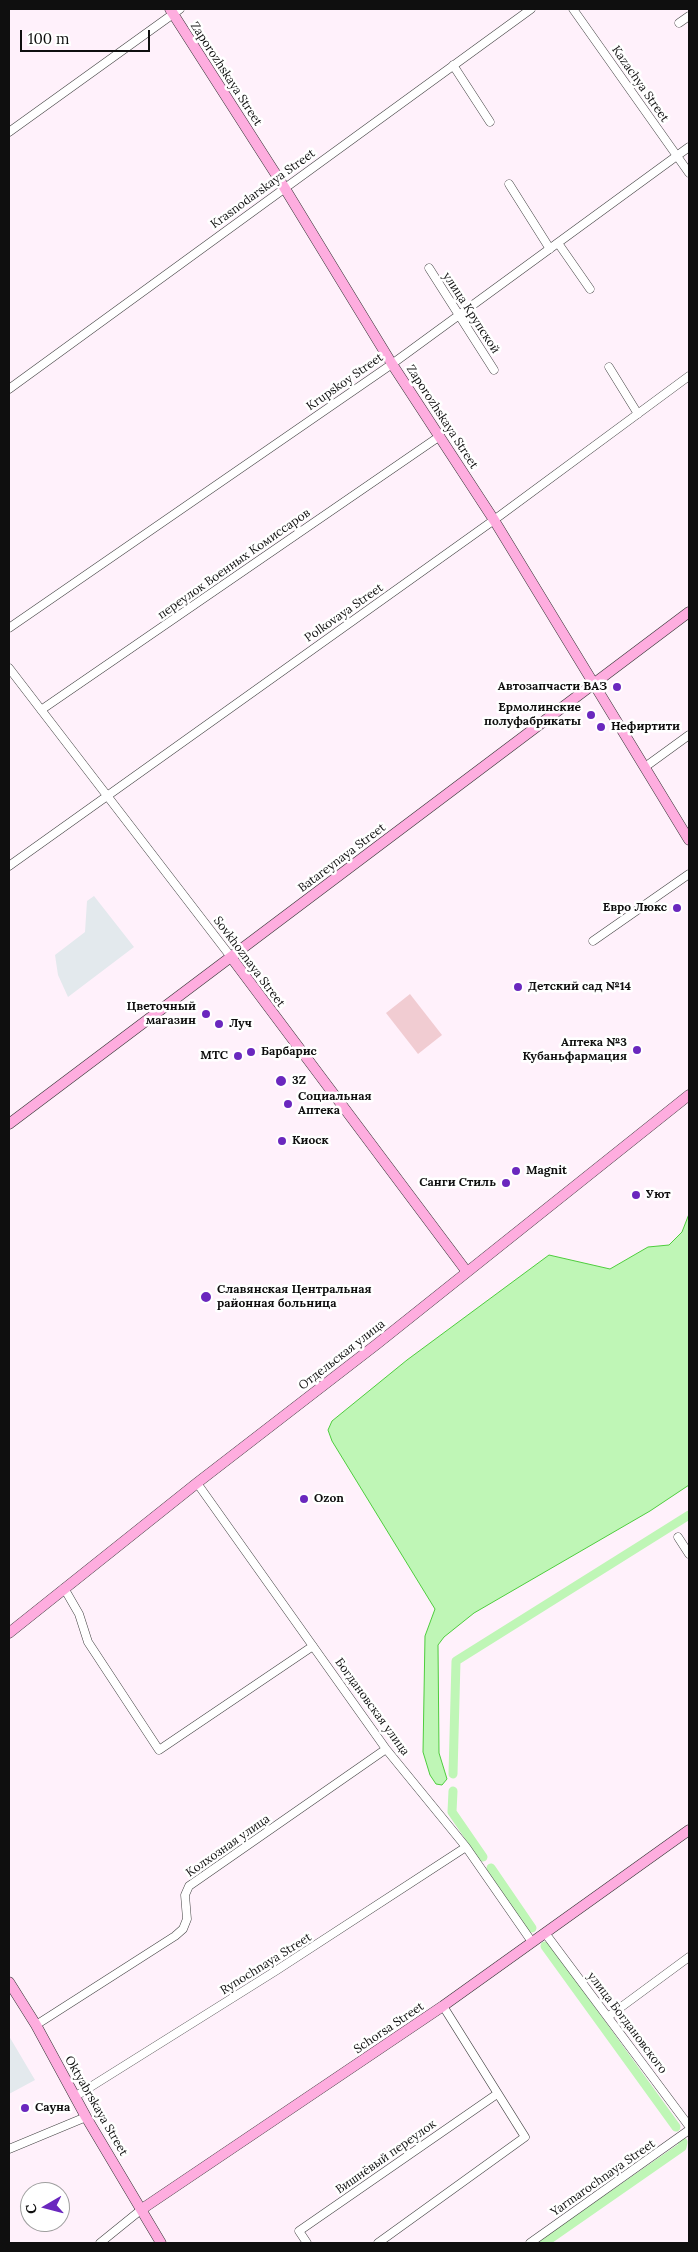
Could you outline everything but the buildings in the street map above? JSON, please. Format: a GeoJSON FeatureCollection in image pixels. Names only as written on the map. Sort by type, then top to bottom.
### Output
{"type":"FeatureCollection","features":[{"type":"Feature","properties":{"kind":"street","name":"Krasnodarskaya Street"},"geometry":{"type":"LineString","coordinates":[[9,390],[284,187],[531,9]]}},
{"type":"Feature","properties":{"kind":"street","name":"Kazachya Street"},"geometry":{"type":"LineString","coordinates":[[573,9],[689,173]]}},
{"type":"Feature","properties":{"kind":"street"},"geometry":{"type":"LineString","coordinates":[[9,132],[175,10]]}},
{"type":"Feature","properties":{"kind":"street","name":"Zaporozhskaya Street"},"geometry":{"type":"LineString","coordinates":[[175,10],[392,364],[494,520],[595,682],[689,840]]}},
{"type":"Feature","properties":{"kind":"street"},"geometry":{"type":"LineString","coordinates":[[679,23],[689,16]]}},
{"type":"Feature","properties":{"kind":"street"},"geometry":{"type":"LineString","coordinates":[[453,65],[490,122]]}},
{"type":"Feature","properties":{"kind":"street","name":"Krupskoy Street"},"geometry":{"type":"LineString","coordinates":[[9,628],[392,364],[689,147]]}},
{"type":"Feature","properties":{"kind":"street"},"geometry":{"type":"LineString","coordinates":[[509,184],[550,249]]}},
{"type":"Feature","properties":{"kind":"street"},"geometry":{"type":"LineString","coordinates":[[558,242],[590,289]]}},
{"type":"Feature","properties":{"kind":"street","name":"улица Крупской"},"geometry":{"type":"LineString","coordinates":[[429,268],[494,370]]}},
{"type":"Feature","properties":{"kind":"street"},"geometry":{"type":"LineString","coordinates":[[609,367],[638,414]]}},
{"type":"Feature","properties":{"kind":"street","name":"Polkovaya Street"},"geometry":{"type":"LineString","coordinates":[[9,866],[494,520],[689,376]]}},
{"type":"Feature","properties":{"kind":"street","name":"переулок Военных Комиссаров"},"geometry":{"type":"LineString","coordinates":[[41,710],[440,436]]}},
{"type":"Feature","properties":{"kind":"street","name":"Batareynaya Street"},"geometry":{"type":"LineString","coordinates":[[9,1124],[689,612]]}},
{"type":"Feature","properties":{"kind":"street","name":"Sovkhoznaya Street"},"geometry":{"type":"LineString","coordinates":[[9,668],[231,957],[467,1272]]}},
{"type":"Feature","properties":{"kind":"street"},"geometry":{"type":"LineString","coordinates":[[645,767],[689,736]]}},
{"type":"Feature","properties":{"kind":"street"},"geometry":{"type":"LineString","coordinates":[[593,941],[689,874]]}},
{"type":"Feature","properties":{"kind":"street","name":"Отдельская улица"},"geometry":{"type":"LineString","coordinates":[[9,1632],[689,1095]]}},
{"type":"Feature","properties":{"kind":"street","name":"Богдановская улица"},"geometry":{"type":"LineString","coordinates":[[197,1483],[386,1749],[466,1847],[532,1942]]}},
{"type":"Feature","properties":{"kind":"street"},"geometry":{"type":"LineString","coordinates":[[678,1537],[689,1554]]}},
{"type":"Feature","properties":{"kind":"street"},"geometry":{"type":"LineString","coordinates":[[64,1588],[79,1614],[88,1642],[159,1750],[313,1646]]}},
{"type":"Feature","properties":{"kind":"street","name":"Колхозная улица"},"geometry":{"type":"LineString","coordinates":[[36,2025],[175,1936],[183,1929],[187,1919],[184,1895],[189,1886],[386,1749]]}},
{"type":"Feature","properties":{"kind":"street","name":"Schorsa Street"},"geometry":{"type":"LineString","coordinates":[[100,2243],[142,2209],[443,2006],[689,1830]]}},
{"type":"Feature","properties":{"kind":"street","name":"Rynochnaya Street"},"geometry":{"type":"LineString","coordinates":[[76,2096],[278,1970],[466,1847]]}},
{"type":"Feature","properties":{"kind":"street","name":"улица Богдановского"},"geometry":{"type":"LineString","coordinates":[[545,1933],[609,2016],[689,2126]]}},
{"type":"Feature","properties":{"kind":"street"},"geometry":{"type":"LineString","coordinates":[[609,2016],[689,1957]]}},
{"type":"Feature","properties":{"kind":"street","name":"Oktyabrskaya Street"},"geometry":{"type":"LineString","coordinates":[[9,1982],[36,2025],[86,2117],[161,2243]]}},
{"type":"Feature","properties":{"kind":"street"},"geometry":{"type":"LineString","coordinates":[[378,2243],[525,2137],[443,2006]]}},
{"type":"Feature","properties":{"kind":"street","name":"Вишнёвый переулок"},"geometry":{"type":"LineString","coordinates":[[307,2243],[299,2230],[497,2094]]}},
{"type":"Feature","properties":{"kind":"street"},"geometry":{"type":"LineString","coordinates":[[9,2148],[86,2117]]}},
{"type":"Feature","properties":{"kind":"street","name":"Yarmarochnaya Street"},"geometry":{"type":"LineString","coordinates":[[530,2243],[689,2130]]}},
{"type":"Feature","properties":{"kind":"shaded area"},"geometry":{"type":"Polygon","coordinates":[[[94,896],[134,947],[68,997],[58,975],[55,955],[85,932],[87,901],[94,896]]]}},
{"type":"Feature","properties":{"kind":"shaded area"},"geometry":{"type":"Polygon","coordinates":[[[410,994],[442,1035],[418,1054],[386,1013],[410,994]]]}},
{"type":"Feature","properties":{"kind":"shaded area"},"geometry":{"type":"Polygon","coordinates":[[[689,1214],[689,1485],[650,1511],[474,1613],[444,1637],[438,1645],[439,1753],[447,1779],[442,1785],[436,1784],[430,1775],[423,1752],[425,1636],[435,1609],[332,1441],[328,1430],[332,1421],[407,1360],[549,1255],[610,1269],[648,1247],[669,1245],[682,1232],[689,1214]]]}},
{"type":"Feature","properties":{"kind":"shaded area"},"geometry":{"type":"Polygon","coordinates":[[[9,2036],[35,2080],[9,2094],[9,2036]]]}},
{"type":"Feature","properties":{"kind":"waterway"},"geometry":{"type":"LineString","coordinates":[[453,1774],[456,1661],[689,1515]]}},
{"type":"Feature","properties":{"kind":"waterway"},"geometry":{"type":"LineString","coordinates":[[453,1791],[452,1812],[483,1857]]}},
{"type":"Feature","properties":{"kind":"waterway"},"geometry":{"type":"LineString","coordinates":[[491,1868],[532,1928]]}},
{"type":"Feature","properties":{"kind":"waterway"},"geometry":{"type":"LineString","coordinates":[[545,1946],[676,2127]]}},
{"type":"Feature","properties":{"kind":"waterway"},"geometry":{"type":"LineString","coordinates":[[544,2243],[682,2147],[683,2142]]}},
{"type":"Feature","properties":{"kind":"place","name":"Автозапчасти ВАЗ"},"geometry":{"type":"Point","coordinates":[617,687]}},
{"type":"Feature","properties":{"kind":"place","name":"Ермолинские полуфабрикаты"},"geometry":{"type":"Point","coordinates":[591,715]}},
{"type":"Feature","properties":{"kind":"place","name":"Нефиртити"},"geometry":{"type":"Point","coordinates":[601,727]}},
{"type":"Feature","properties":{"kind":"place","name":"Евро Люкс"},"geometry":{"type":"Point","coordinates":[677,908]}},
{"type":"Feature","properties":{"kind":"place","name":"Детский сад №14"},"geometry":{"type":"Point","coordinates":[518,987]}},
{"type":"Feature","properties":{"kind":"place","name":"Цветочный магазин"},"geometry":{"type":"Point","coordinates":[206,1014]}},
{"type":"Feature","properties":{"kind":"place","name":"Луч"},"geometry":{"type":"Point","coordinates":[219,1024]}},
{"type":"Feature","properties":{"kind":"place","name":"Аптека №3 Кубаньфармация"},"geometry":{"type":"Point","coordinates":[637,1050]}},
{"type":"Feature","properties":{"kind":"place","name":"Барбарис"},"geometry":{"type":"Point","coordinates":[251,1052]}},
{"type":"Feature","properties":{"kind":"place","name":"МТС"},"geometry":{"type":"Point","coordinates":[238,1056]}},
{"type":"Feature","properties":{"kind":"place","name":"3Z"},"geometry":{"type":"Point","coordinates":[281,1081]}},
{"type":"Feature","properties":{"kind":"place","name":"Социальная Аптека"},"geometry":{"type":"Point","coordinates":[288,1104]}},
{"type":"Feature","properties":{"kind":"place","name":"Киоск"},"geometry":{"type":"Point","coordinates":[282,1141]}},
{"type":"Feature","properties":{"kind":"place","name":"Magnit"},"geometry":{"type":"Point","coordinates":[516,1171]}},
{"type":"Feature","properties":{"kind":"place","name":"Санги Стиль"},"geometry":{"type":"Point","coordinates":[506,1183]}},
{"type":"Feature","properties":{"kind":"place","name":"Уют"},"geometry":{"type":"Point","coordinates":[636,1195]}},
{"type":"Feature","properties":{"kind":"place","name":"Славянская Центральная районная больница"},"geometry":{"type":"Point","coordinates":[206,1297]}},
{"type":"Feature","properties":{"kind":"place","name":"Ozon"},"geometry":{"type":"Point","coordinates":[304,1499]}},
{"type":"Feature","properties":{"kind":"place","name":"Сауна"},"geometry":{"type":"Point","coordinates":[25,2108]}}]}
